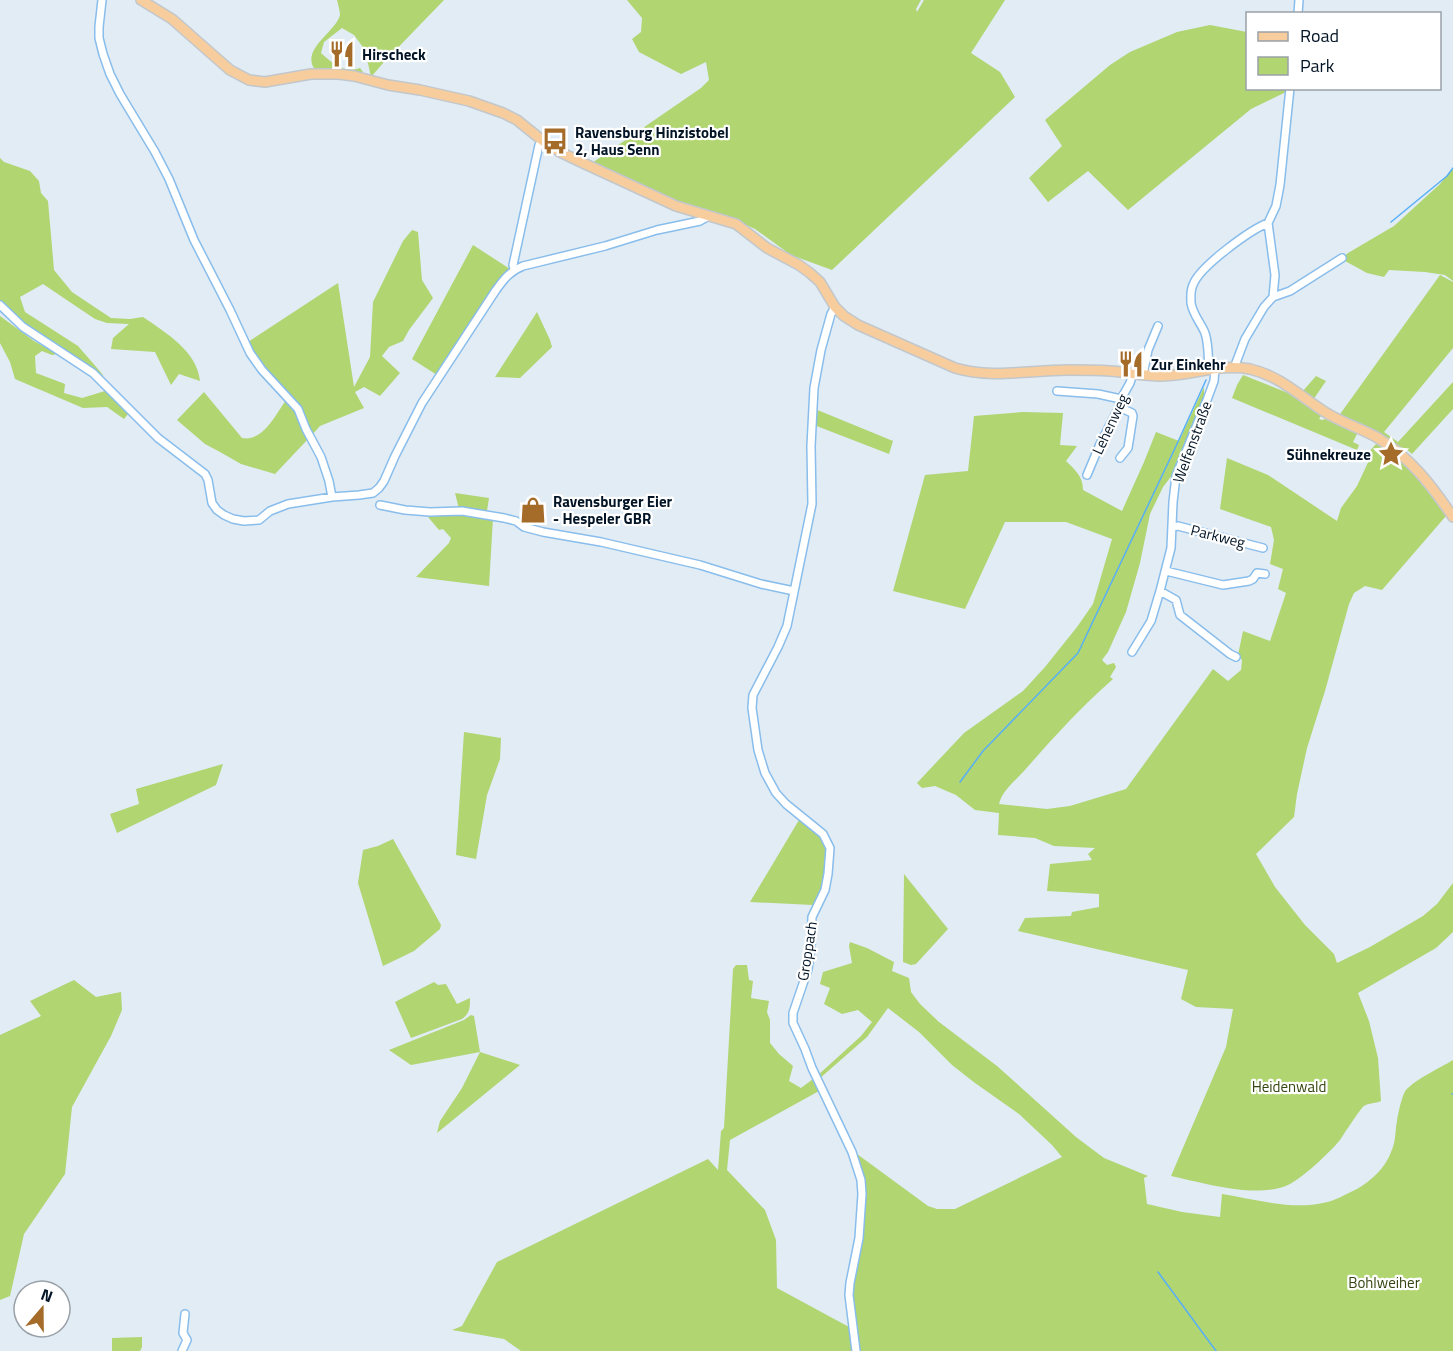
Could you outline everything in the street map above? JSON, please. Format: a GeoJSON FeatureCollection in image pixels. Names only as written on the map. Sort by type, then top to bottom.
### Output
{"type":"FeatureCollection","features":[{"type":"Feature","properties":{"kind":"main road"},"geometry":{"type":"LineString","coordinates":[[141,0],[172,19],[230,70],[249,80],[265,82],[311,74],[354,76],[461,99],[488,107],[517,120],[560,152],[661,200],[736,224],[767,248],[800,265],[810,273],[820,282],[835,307],[844,316],[858,325],[955,368],[996,374],[1100,370],[1159,376],[1234,368],[1248,369],[1274,377],[1328,414],[1377,437],[1404,456],[1418,469],[1453,517]]}},
{"type":"Feature","properties":{"kind":"street"},"geometry":{"type":"LineString","coordinates":[[102,0],[99,38],[102,54],[110,74],[169,179],[198,248],[250,353],[262,370],[298,409],[321,457],[332,496]]}},
{"type":"Feature","properties":{"kind":"street"},"geometry":{"type":"LineString","coordinates":[[1273,297],[1275,275],[1268,223],[1276,206],[1280,185],[1290,90]]}},
{"type":"Feature","properties":{"kind":"street"},"geometry":{"type":"LineString","coordinates":[[514,269],[539,145],[543,141]]}},
{"type":"Feature","properties":{"kind":"street"},"geometry":{"type":"LineString","coordinates":[[0,305],[23,327],[68,355],[93,374],[158,438],[201,470],[208,480],[212,503],[217,510],[233,519],[259,520],[270,511],[288,504],[332,496],[373,493],[379,488],[422,403],[496,290],[514,269],[657,230],[700,221],[709,216]]}},
{"type":"Feature","properties":{"kind":"street","name":"Welfenstraße"},"geometry":{"type":"LineString","coordinates":[[1132,652],[1151,621],[1167,571],[1172,548],[1176,476],[1214,381],[1208,343],[1192,307],[1192,286],[1220,255],[1249,233],[1268,223]]}},
{"type":"Feature","properties":{"kind":"street"},"geometry":{"type":"LineString","coordinates":[[1234,368],[1245,339],[1264,307],[1273,297],[1290,291],[1342,258]]}},
{"type":"Feature","properties":{"kind":"street","name":"Groppach"},"geometry":{"type":"LineString","coordinates":[[835,307],[821,350],[814,388],[811,446],[813,504],[786,626],[778,647],[753,695],[752,708],[758,750],[765,773],[786,804],[823,834],[830,848],[825,890],[812,917],[808,969],[793,1013],[793,1023],[852,1152],[861,1180],[859,1238],[849,1295],[856,1351]]}},
{"type":"Feature","properties":{"kind":"street"},"geometry":{"type":"LineString","coordinates":[[1143,375],[1148,350],[1158,326]]}},
{"type":"Feature","properties":{"kind":"street","name":"Lehenweg"},"geometry":{"type":"LineString","coordinates":[[1087,475],[1133,374]]}},
{"type":"Feature","properties":{"kind":"street"},"geometry":{"type":"LineString","coordinates":[[1057,391],[1098,394],[1121,399]]}},
{"type":"Feature","properties":{"kind":"street"},"geometry":{"type":"LineString","coordinates":[[1119,407],[1132,413],[1133,416],[1128,448],[1120,458]]}},
{"type":"Feature","properties":{"kind":"street"},"geometry":{"type":"LineString","coordinates":[[380,505],[405,510],[496,516],[543,532],[600,542],[700,565],[761,584],[794,591]]}},
{"type":"Feature","properties":{"kind":"street","name":"Parkweg"},"geometry":{"type":"LineString","coordinates":[[1173,526],[1263,548]]}},
{"type":"Feature","properties":{"kind":"street"},"geometry":{"type":"LineString","coordinates":[[1167,571],[1223,585],[1249,581],[1257,573],[1265,574]]}},
{"type":"Feature","properties":{"kind":"street"},"geometry":{"type":"LineString","coordinates":[[1160,591],[1176,600],[1180,615],[1236,657]]}},
{"type":"Feature","properties":{"kind":"street"},"geometry":{"type":"LineString","coordinates":[[182,1351],[187,1340],[183,1333],[185,1314]]}},
{"type":"Feature","properties":{"kind":"green space"},"geometry":{"type":"Polygon","coordinates":[[[337,0],[444,0],[371,77],[365,50],[354,35],[342,28],[324,42],[321,53],[344,69],[360,68],[362,74],[315,70],[312,55],[315,48],[340,15],[337,0]]]}},
{"type":"Feature","properties":{"kind":"green space"},"geometry":{"type":"Polygon","coordinates":[[[627,0],[921,0],[916,9],[917,12],[924,0],[1005,0],[971,53],[1000,72],[1015,97],[832,270],[791,255],[755,229],[731,218],[673,201],[592,163],[701,88],[709,80],[706,62],[681,74],[639,52],[632,39],[641,32],[642,18],[627,0]]]}},
{"type":"Feature","properties":{"kind":"green space"},"geometry":{"type":"Polygon","coordinates":[[[1210,25],[1246,32],[1246,90],[1286,90],[1286,92],[1251,109],[1128,210],[1088,171],[1048,202],[1029,178],[1062,146],[1045,120],[1110,65],[1130,52],[1177,32],[1210,25]]]}},
{"type":"Feature","properties":{"kind":"green space"},"geometry":{"type":"Polygon","coordinates":[[[0,158],[4,162],[30,171],[39,181],[41,193],[48,201],[54,270],[72,292],[111,318],[143,317],[187,352],[198,370],[200,381],[179,374],[171,385],[155,352],[111,349],[113,338],[129,324],[107,323],[95,319],[43,284],[20,297],[25,312],[78,346],[104,376],[22,322],[0,302],[0,158]]]}},
{"type":"Feature","properties":{"kind":"green space"},"geometry":{"type":"Polygon","coordinates":[[[1453,168],[1453,281],[1445,275],[1425,272],[1389,270],[1384,277],[1367,273],[1342,258],[1394,226],[1440,184],[1453,168]]]}},
{"type":"Feature","properties":{"kind":"green space"},"geometry":{"type":"Polygon","coordinates":[[[412,230],[418,232],[422,280],[433,298],[403,341],[389,347],[382,356],[400,373],[380,396],[364,387],[355,392],[364,408],[320,426],[311,436],[300,409],[264,368],[251,351],[248,342],[338,283],[354,387],[370,357],[373,302],[403,241],[412,230]]]}},
{"type":"Feature","properties":{"kind":"green space"},"geometry":{"type":"Polygon","coordinates":[[[473,245],[510,269],[437,375],[412,359],[473,245]]]}},
{"type":"Feature","properties":{"kind":"green space"},"geometry":{"type":"Polygon","coordinates":[[[1440,275],[1453,282],[1453,348],[1384,432],[1398,442],[1453,382],[1453,409],[1412,454],[1406,449],[1403,452],[1338,417],[1440,275]]]}},
{"type":"Feature","properties":{"kind":"green space"},"geometry":{"type":"Polygon","coordinates":[[[537,312],[552,347],[520,378],[495,377],[537,312]]]}},
{"type":"Feature","properties":{"kind":"green space"},"geometry":{"type":"Polygon","coordinates":[[[0,316],[34,341],[57,354],[52,355],[42,351],[35,356],[36,373],[65,384],[64,393],[82,398],[105,391],[128,414],[124,419],[107,407],[83,408],[15,379],[10,362],[0,343],[0,316]]]}},
{"type":"Feature","properties":{"kind":"green space"},"geometry":{"type":"Polygon","coordinates":[[[1243,375],[1288,393],[1321,416],[1319,419],[1325,419],[1357,434],[1353,442],[1359,445],[1357,450],[1232,398],[1243,375]]]}},
{"type":"Feature","properties":{"kind":"green space"},"geometry":{"type":"Polygon","coordinates":[[[1316,376],[1326,381],[1313,400],[1302,392],[1316,376]]]}},
{"type":"Feature","properties":{"kind":"green space","name":"Heidenwald"},"geometry":{"type":"Polygon","coordinates":[[[1204,387],[1204,401],[1176,470],[1163,487],[1150,514],[1140,563],[1126,612],[1102,660],[1107,665],[1114,663],[1116,667],[1110,677],[1113,679],[1009,786],[999,804],[1047,809],[1070,806],[1126,789],[1213,669],[1228,681],[1241,670],[1242,660],[1238,655],[1243,631],[1270,641],[1286,593],[1278,589],[1283,569],[1270,564],[1274,540],[1271,527],[1220,509],[1227,458],[1268,475],[1337,521],[1341,508],[1357,486],[1371,456],[1367,454],[1376,444],[1406,467],[1446,516],[1382,590],[1365,586],[1354,593],[1307,748],[1294,817],[1256,854],[1275,887],[1305,925],[1334,954],[1337,963],[1423,916],[1437,904],[1453,883],[1453,932],[1436,948],[1358,993],[1369,1021],[1378,1058],[1381,1101],[1364,1106],[1340,1140],[1316,1165],[1288,1185],[1275,1189],[1246,1190],[1214,1186],[1171,1176],[1226,1047],[1233,1009],[1196,1007],[1181,999],[1188,970],[1018,931],[1025,918],[1071,916],[1072,912],[1099,907],[1099,894],[1047,891],[1050,864],[1092,860],[1088,854],[1095,848],[1054,846],[1035,838],[998,835],[999,813],[975,810],[956,795],[935,786],[922,788],[917,783],[964,733],[1023,691],[1077,627],[1093,604],[1112,539],[1066,522],[1005,522],[965,609],[893,591],[925,475],[968,471],[974,416],[1023,412],[1063,413],[1060,445],[1077,446],[1066,461],[1080,477],[1083,490],[1122,511],[1156,432],[1179,441],[1204,387]]]}},
{"type":"Feature","properties":{"kind":"green space"},"geometry":{"type":"Polygon","coordinates":[[[204,392],[242,438],[257,436],[263,431],[287,399],[297,409],[309,438],[275,474],[241,464],[205,444],[177,420],[204,392]]]}},
{"type":"Feature","properties":{"kind":"green space"},"geometry":{"type":"Polygon","coordinates":[[[815,409],[893,441],[889,454],[814,425],[815,409]]]}},
{"type":"Feature","properties":{"kind":"green space"},"geometry":{"type":"Polygon","coordinates":[[[455,493],[489,498],[487,511],[459,509],[455,493]]]}},
{"type":"Feature","properties":{"kind":"green space"},"geometry":{"type":"Polygon","coordinates":[[[460,514],[493,518],[489,586],[416,577],[449,543],[451,538],[443,529],[439,530],[428,517],[460,514]]]}},
{"type":"Feature","properties":{"kind":"green space"},"geometry":{"type":"Polygon","coordinates":[[[464,732],[501,738],[500,759],[487,795],[476,859],[456,855],[464,732]]]}},
{"type":"Feature","properties":{"kind":"green space"},"geometry":{"type":"Polygon","coordinates":[[[223,764],[216,785],[117,833],[110,814],[139,804],[136,789],[223,764]]]}},
{"type":"Feature","properties":{"kind":"green space"},"geometry":{"type":"Polygon","coordinates":[[[799,820],[817,832],[828,849],[822,891],[813,905],[750,902],[799,820]]]}},
{"type":"Feature","properties":{"kind":"green space"},"geometry":{"type":"Polygon","coordinates":[[[393,839],[441,925],[440,929],[414,951],[383,966],[358,883],[363,850],[393,839]]]}},
{"type":"Feature","properties":{"kind":"green space"},"geometry":{"type":"Polygon","coordinates":[[[904,874],[948,929],[916,964],[911,965],[903,962],[904,874]]]}},
{"type":"Feature","properties":{"kind":"green space","name":"Bohlweiher"},"geometry":{"type":"Polygon","coordinates":[[[850,942],[894,962],[892,971],[909,978],[911,992],[920,1004],[939,1022],[997,1066],[1076,1137],[1104,1158],[1148,1176],[1144,1178],[1147,1204],[1182,1212],[1220,1217],[1222,1194],[1272,1203],[1311,1205],[1332,1201],[1357,1189],[1368,1182],[1389,1158],[1394,1144],[1400,1105],[1406,1090],[1453,1060],[1453,1351],[858,1351],[851,1297],[864,1193],[857,1154],[928,1206],[937,1209],[955,1209],[1062,1157],[1019,1114],[952,1065],[919,1032],[888,1008],[867,1037],[819,1079],[817,1076],[861,1036],[872,1022],[858,1010],[842,1014],[824,1004],[830,988],[820,984],[823,972],[852,963],[850,942]]]}},
{"type":"Feature","properties":{"kind":"green space"},"geometry":{"type":"Polygon","coordinates":[[[736,965],[747,965],[749,980],[753,981],[751,998],[769,1001],[767,1012],[770,1020],[770,1043],[793,1066],[789,1081],[801,1088],[813,1079],[819,1091],[730,1140],[727,1170],[765,1210],[776,1240],[777,1288],[849,1327],[852,1351],[521,1351],[504,1339],[452,1330],[462,1326],[497,1262],[708,1159],[718,1170],[721,1131],[724,1128],[733,969],[736,965]]]}},
{"type":"Feature","properties":{"kind":"green space"},"geometry":{"type":"Polygon","coordinates":[[[74,980],[96,997],[121,992],[122,1010],[111,1036],[72,1107],[65,1174],[24,1234],[10,1296],[0,1300],[0,1035],[41,1016],[30,1001],[74,980]]]}},
{"type":"Feature","properties":{"kind":"green space"},"geometry":{"type":"Polygon","coordinates":[[[434,982],[438,985],[446,984],[457,1004],[470,998],[468,1012],[462,1019],[411,1038],[395,1002],[434,982]]]}},
{"type":"Feature","properties":{"kind":"green space"},"geometry":{"type":"Polygon","coordinates":[[[471,1015],[474,1016],[480,1052],[411,1065],[389,1050],[464,1020],[471,1015]]]}},
{"type":"Feature","properties":{"kind":"green space"},"geometry":{"type":"Polygon","coordinates":[[[480,1052],[520,1065],[437,1133],[440,1121],[462,1088],[480,1052]]]}},
{"type":"Feature","properties":{"kind":"green space"},"geometry":{"type":"Polygon","coordinates":[[[142,1337],[140,1351],[112,1351],[112,1338],[142,1337]]]}},
{"type":"Feature","properties":{"kind":"waterway"},"geometry":{"type":"LineString","coordinates":[[1391,222],[1447,176],[1453,168]]}},
{"type":"Feature","properties":{"kind":"waterway"},"geometry":{"type":"LineString","coordinates":[[960,782],[983,751],[1078,653],[1206,380]]}},
{"type":"Feature","properties":{"kind":"waterway"},"geometry":{"type":"LineString","coordinates":[[1158,1272],[1216,1351]]}},
{"type":"Feature","properties":{"kind":"place","name":"Hirscheck"},"geometry":{"type":"Point","coordinates":[342,54]}},
{"type":"Feature","properties":{"kind":"place","name":"Ravensburg Hinzistobel 2, Haus Senn"},"geometry":{"type":"Point","coordinates":[555,141]}},
{"type":"Feature","properties":{"kind":"place","name":"Zur Einkehr"},"geometry":{"type":"Point","coordinates":[1131,364]}},
{"type":"Feature","properties":{"kind":"place","name":"Sühnekreuze"},"geometry":{"type":"Point","coordinates":[1391,454]}},
{"type":"Feature","properties":{"kind":"place","name":"Ravensburger Eier - Hespeler GBR"},"geometry":{"type":"Point","coordinates":[533,510]}}]}
